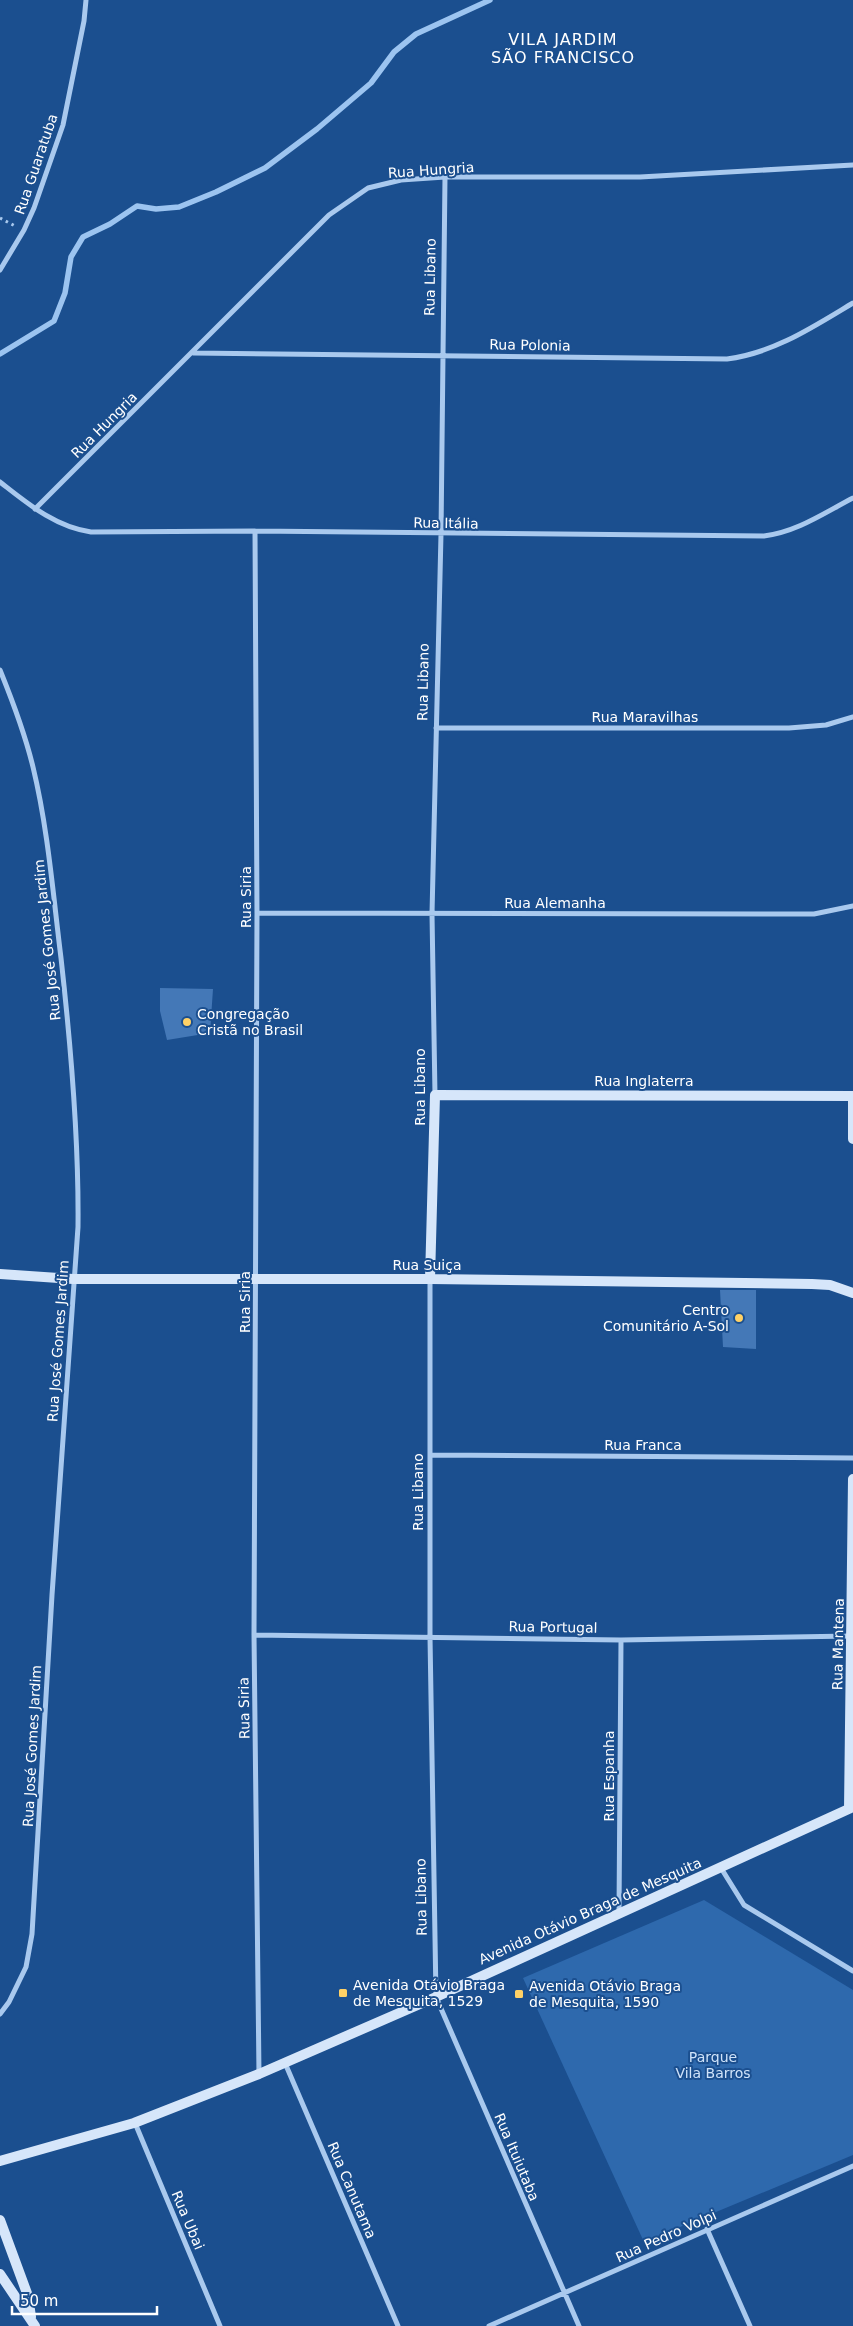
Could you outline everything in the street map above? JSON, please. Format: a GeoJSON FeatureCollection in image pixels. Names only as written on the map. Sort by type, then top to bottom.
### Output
{"type":"FeatureCollection","features":[{"type":"Feature","properties":{"kind":"street","name":"Rua Guaratuba"},"geometry":{"type":"LineString","coordinates":[[0,270],[24,230],[34,208],[63,125],[84,21],[86,0]]}},
{"type":"Feature","properties":{"kind":"street","name":"Rua Hungria"},"geometry":{"type":"LineString","coordinates":[[35,509],[329,215],[368,188],[401,180],[445,177],[640,177],[853,165]]}},
{"type":"Feature","properties":{"kind":"street","name":"Rua Libano"},"geometry":{"type":"LineString","coordinates":[[436,1997],[430,1637],[432,1455],[430,1279],[435,1095],[432,914],[445,177]]}},
{"type":"Feature","properties":{"kind":"street","name":"Rua Polonia"},"geometry":{"type":"LineString","coordinates":[[193,353],[443,355],[682,360],[751,356],[804,332],[853,303]]}},
{"type":"Feature","properties":{"kind":"street"},"geometry":{"type":"LineString","coordinates":[[0,482],[35,509]]}},
{"type":"Feature","properties":{"kind":"street","name":"Rua Itália"},"geometry":{"type":"LineString","coordinates":[[35,509],[68,527],[91,532],[255,531],[764,536],[796,529],[853,498]]}},
{"type":"Feature","properties":{"kind":"street","name":"Rua Siria"},"geometry":{"type":"LineString","coordinates":[[255,531],[257,1280],[254,1635],[259,2074]]}},
{"type":"Feature","properties":{"kind":"street","name":"Rua José Gomes Jardim"},"geometry":{"type":"LineString","coordinates":[[0,670],[20,723],[33,767],[49,854],[68,1025],[78,1170],[78,1227],[73,1279],[34,1915],[26,1967],[9,2002],[0,2014]]}},
{"type":"Feature","properties":{"kind":"street","name":"Rua Maravilhas"},"geometry":{"type":"LineString","coordinates":[[436,728],[790,728],[826,725],[853,717]]}},
{"type":"Feature","properties":{"kind":"street","name":"Rua Alemanha"},"geometry":{"type":"LineString","coordinates":[[257,913],[814,914],[853,906]]}},
{"type":"Feature","properties":{"kind":"street","name":"Rua Inglaterra"},"geometry":{"type":"LineString","coordinates":[[435,1095],[853,1096]]}},
{"type":"Feature","properties":{"kind":"street"},"geometry":{"type":"LineString","coordinates":[[853,1096],[853,1139]]}},
{"type":"Feature","properties":{"kind":"street","name":"Rua Suiça"},"geometry":{"type":"LineString","coordinates":[[0,1274],[73,1279],[430,1279],[812,1284],[830,1285],[853,1292]]}},
{"type":"Feature","properties":{"kind":"street","name":"Rua Franca"},"geometry":{"type":"LineString","coordinates":[[432,1455],[853,1458]]}},
{"type":"Feature","properties":{"kind":"street","name":"Rua Mantena"},"geometry":{"type":"LineString","coordinates":[[851,1808],[853,1479]]}},
{"type":"Feature","properties":{"kind":"street","name":"Rua Portugal"},"geometry":{"type":"LineString","coordinates":[[254,1635],[622,1640],[852,1636]]}},
{"type":"Feature","properties":{"kind":"street","name":"Rua Espanha"},"geometry":{"type":"LineString","coordinates":[[619,1913],[622,1640]]}},
{"type":"Feature","properties":{"kind":"street","name":"Avenida Otávio Braga de Mesquita"},"geometry":{"type":"LineString","coordinates":[[0,2161],[134,2123],[259,2074],[436,1997],[851,1808]]}},
{"type":"Feature","properties":{"kind":"street"},"geometry":{"type":"LineString","coordinates":[[721,1867],[744,1905],[853,1970]]}},
{"type":"Feature","properties":{"kind":"street","name":"Rua Ituiutaba"},"geometry":{"type":"LineString","coordinates":[[436,1997],[579,2326]]}},
{"type":"Feature","properties":{"kind":"street","name":"Rua Canutama"},"geometry":{"type":"LineString","coordinates":[[285,2063],[398,2326]]}},
{"type":"Feature","properties":{"kind":"street","name":"Rua Ubai"},"geometry":{"type":"LineString","coordinates":[[134,2123],[220,2326]]}},
{"type":"Feature","properties":{"kind":"street","name":"Rua Pedro Volpi"},"geometry":{"type":"LineString","coordinates":[[488,2326],[853,2166]]}},
{"type":"Feature","properties":{"kind":"street"},"geometry":{"type":"LineString","coordinates":[[0,2220],[28,2296],[33,2322]]}},
{"type":"Feature","properties":{"kind":"street"},"geometry":{"type":"LineString","coordinates":[[707,2230],[750,2326]]}},
{"type":"Feature","properties":{"kind":"street"},"geometry":{"type":"LineString","coordinates":[[0,2274],[17,2303],[33,2322]]}},
{"type":"Feature","properties":{"kind":"green space","name":"Parque Vila Barros"},"geometry":{"type":"Polygon","coordinates":[[[704,1900],[853,1990],[853,2155],[644,2242],[523,1978],[704,1900]]]}},
{"type":"Feature","properties":{"kind":"building","name":"Congregação Cristã no Brasil"},"geometry":{"type":"Polygon","coordinates":[[[160,988],[213,989],[210,1033],[167,1040],[160,1011],[160,988]]]}},
{"type":"Feature","properties":{"kind":"building","name":"Centro Comunitário A-Sol"},"geometry":{"type":"Polygon","coordinates":[[[720,1290],[756,1290],[756,1349],[723,1347],[720,1290]]]}},
{"type":"Feature","properties":{"kind":"waterway"},"geometry":{"type":"LineString","coordinates":[[0,354],[54,321],[65,293],[71,257],[83,237],[110,224],[137,206],[156,209],[179,207],[216,192],[265,168],[317,129],[371,83],[394,52],[416,34],[490,0]]}},
{"type":"Feature","properties":{"kind":"place","name":"Congregação Cristã no Brasil"},"geometry":{"type":"Point","coordinates":[187,1022]}},
{"type":"Feature","properties":{"kind":"place","name":"Centro Comunitário A-Sol"},"geometry":{"type":"Point","coordinates":[739,1318]}},
{"type":"Feature","properties":{"kind":"place","name":"Avenida Otávio Braga de Mesquita, 1529"},"geometry":{"type":"Point","coordinates":[343,1993]}},
{"type":"Feature","properties":{"kind":"place","name":"Avenida Otávio Braga de Mesquita, 1590"},"geometry":{"type":"Point","coordinates":[519,1994]}},
{"type":"Feature","properties":{"kind":"district","name":"VILA JARDIM SÃO FRANCISCO"},"geometry":{"type":"Point","coordinates":[563,48]}}]}
